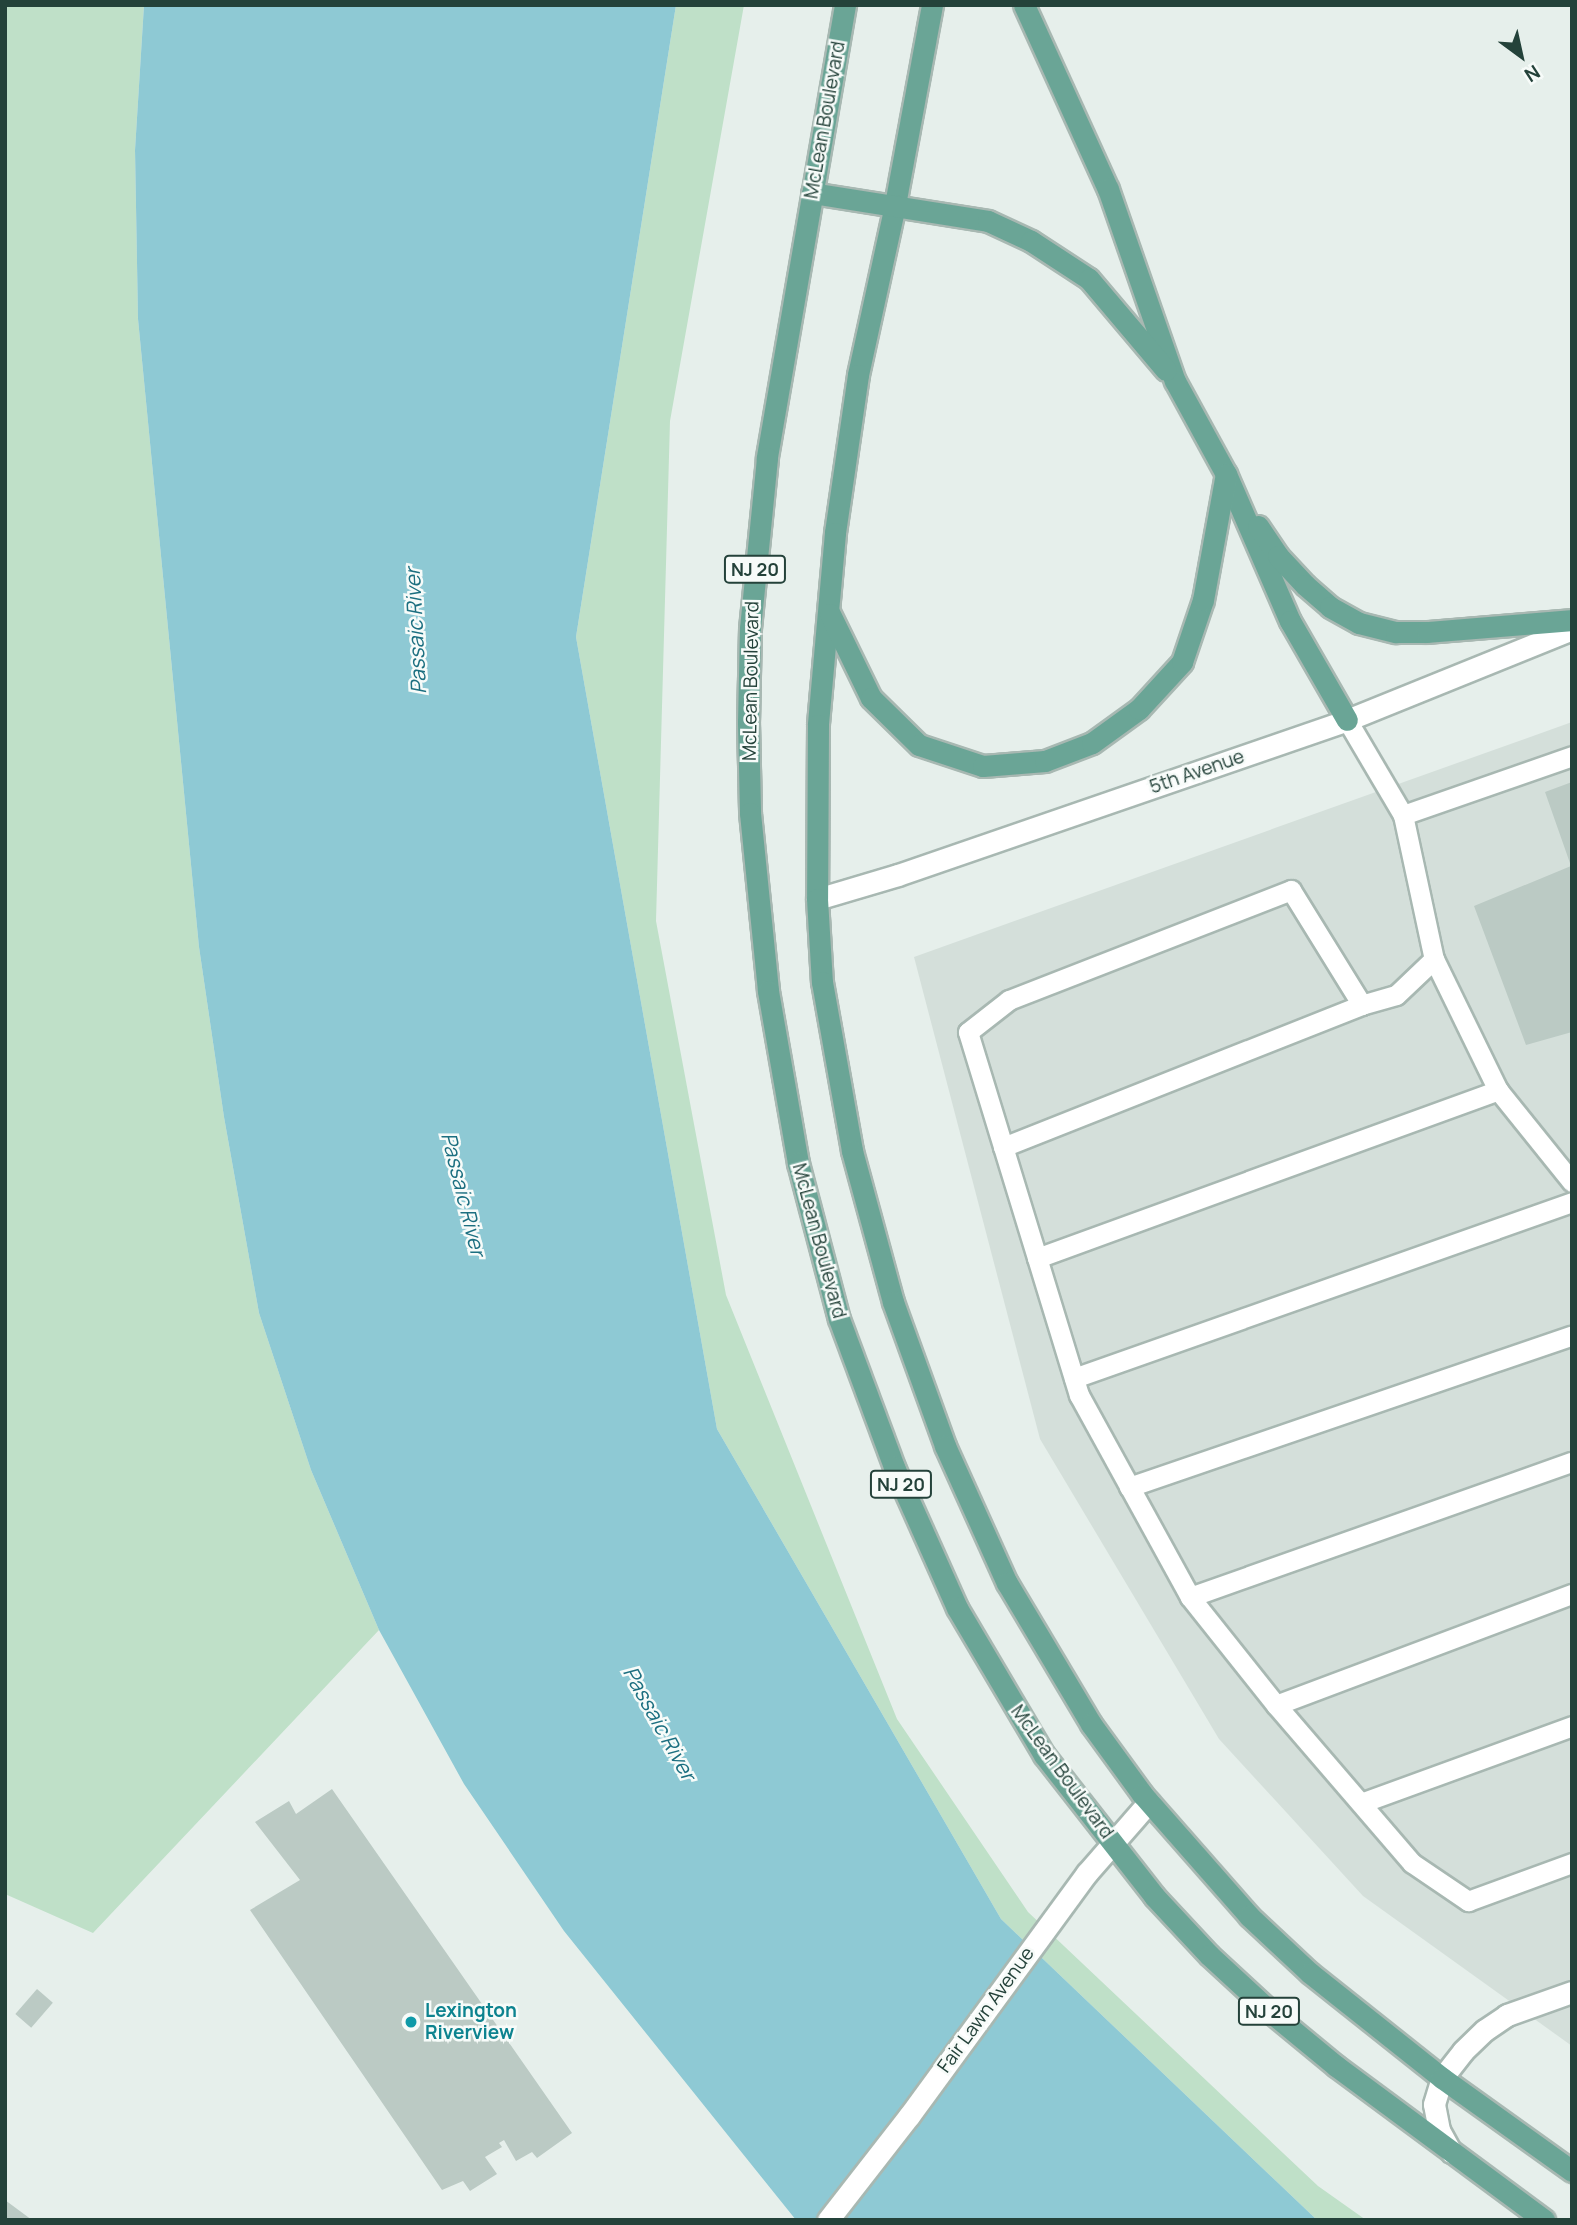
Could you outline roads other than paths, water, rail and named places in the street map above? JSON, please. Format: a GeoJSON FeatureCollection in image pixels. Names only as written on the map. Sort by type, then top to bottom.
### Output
{"type":"FeatureCollection","features":[{"type":"Feature","properties":{"kind":"main road","name":"McLean Boulevard"},"geometry":{"type":"LineString","coordinates":[[845,5],[766,458],[750,628],[750,813],[758,908],[782,1084],[801,1176],[839,1319],[865,1393],[922,1534],[957,1608],[1044,1755],[1154,1896],[1209,1955],[1273,2014],[1336,2066],[1544,2220]]}},
{"type":"Feature","properties":{"kind":"main road","name":"NJ 20"},"geometry":{"type":"LineString","coordinates":[[932,5],[895,205],[858,375],[835,533],[818,725],[817,899],[822,982],[852,1151],[870,1225],[917,1374],[972,1511],[1007,1583],[1091,1724],[1149,1802],[1249,1916],[1310,1973],[1443,2078],[1572,2171]]}},
{"type":"Feature","properties":{"kind":"main road"},"geometry":{"type":"LineString","coordinates":[[1024,5],[1108,189],[1175,381],[1226,474],[1278,556],[1330,607],[1359,623],[1396,632],[1572,620]]}},
{"type":"Feature","properties":{"kind":"main road"},"geometry":{"type":"LineString","coordinates":[[812,193],[988,221],[1031,241],[1089,279],[1175,381]]}},
{"type":"Feature","properties":{"kind":"main road"},"geometry":{"type":"LineString","coordinates":[[830,613],[871,698],[919,745],[983,765],[1045,761],[1102,736],[1139,709],[1182,662],[1203,600],[1226,474]]}},
{"type":"Feature","properties":{"kind":"main road"},"geometry":{"type":"LineString","coordinates":[[1226,474],[1290,621],[1347,720]]}},
{"type":"Feature","properties":{"kind":"main road","name":"5th Avenue"},"geometry":{"type":"LineString","coordinates":[[817,899],[898,875],[1347,720],[1572,628]]}},
{"type":"Feature","properties":{"kind":"main road","name":"Fair Lawn Avenue"},"geometry":{"type":"LineString","coordinates":[[828,2220],[909,2116],[1087,1872],[1149,1802]]}},
{"type":"Feature","properties":{"kind":"main road"},"geometry":{"type":"LineString","coordinates":[[1451,2152],[1439,2130],[1434,2105],[1443,2078],[1463,2051],[1485,2029],[1507,2015],[1572,1992]]}},
{"type":"Feature","properties":{"kind":"lane"},"geometry":{"type":"LineString","coordinates":[[1347,720],[1403,815],[1434,959],[1498,1090],[1572,1182]]}},
{"type":"Feature","properties":{"kind":"lane"},"geometry":{"type":"LineString","coordinates":[[1403,815],[1572,756]]}},
{"type":"Feature","properties":{"kind":"lane"},"geometry":{"type":"LineString","coordinates":[[1362,1005],[1291,890],[1009,1000],[968,1032],[1079,1395],[1189,1597],[1276,1705],[1412,1863],[1468,1901],[1572,1863]]}},
{"type":"Feature","properties":{"kind":"lane"},"geometry":{"type":"LineString","coordinates":[[1003,1147],[1362,1005],[1396,995],[1434,959]]}},
{"type":"Feature","properties":{"kind":"lane"},"geometry":{"type":"LineString","coordinates":[[1037,1258],[1498,1090]]}},
{"type":"Feature","properties":{"kind":"lane"},"geometry":{"type":"LineString","coordinates":[[1074,1378],[1572,1202]]}},
{"type":"Feature","properties":{"kind":"lane"},"geometry":{"type":"LineString","coordinates":[[1129,1487],[1572,1335]]}},
{"type":"Feature","properties":{"kind":"lane"},"geometry":{"type":"LineString","coordinates":[[1189,1597],[1572,1462]]}},
{"type":"Feature","properties":{"kind":"lane"},"geometry":{"type":"LineString","coordinates":[[1276,1705],[1572,1594]]}},
{"type":"Feature","properties":{"kind":"lane"},"geometry":{"type":"LineString","coordinates":[[1361,1803],[1572,1726]]}},
{"type":"Feature","properties":{"kind":"water","name":"Passaic River"},"geometry":{"type":"Polygon","coordinates":[[[144,5],[676,5],[576,637],[717,1429],[1001,1919],[1317,2220],[796,2220],[564,1931],[464,1784],[379,1630],[311,1470],[259,1313],[224,1117],[199,947],[138,319],[135,150],[144,5]]]}},
{"type":"Feature","properties":{"kind":"place","name":"Lexington Riverview"},"geometry":{"type":"Point","coordinates":[411,2022]}}]}
